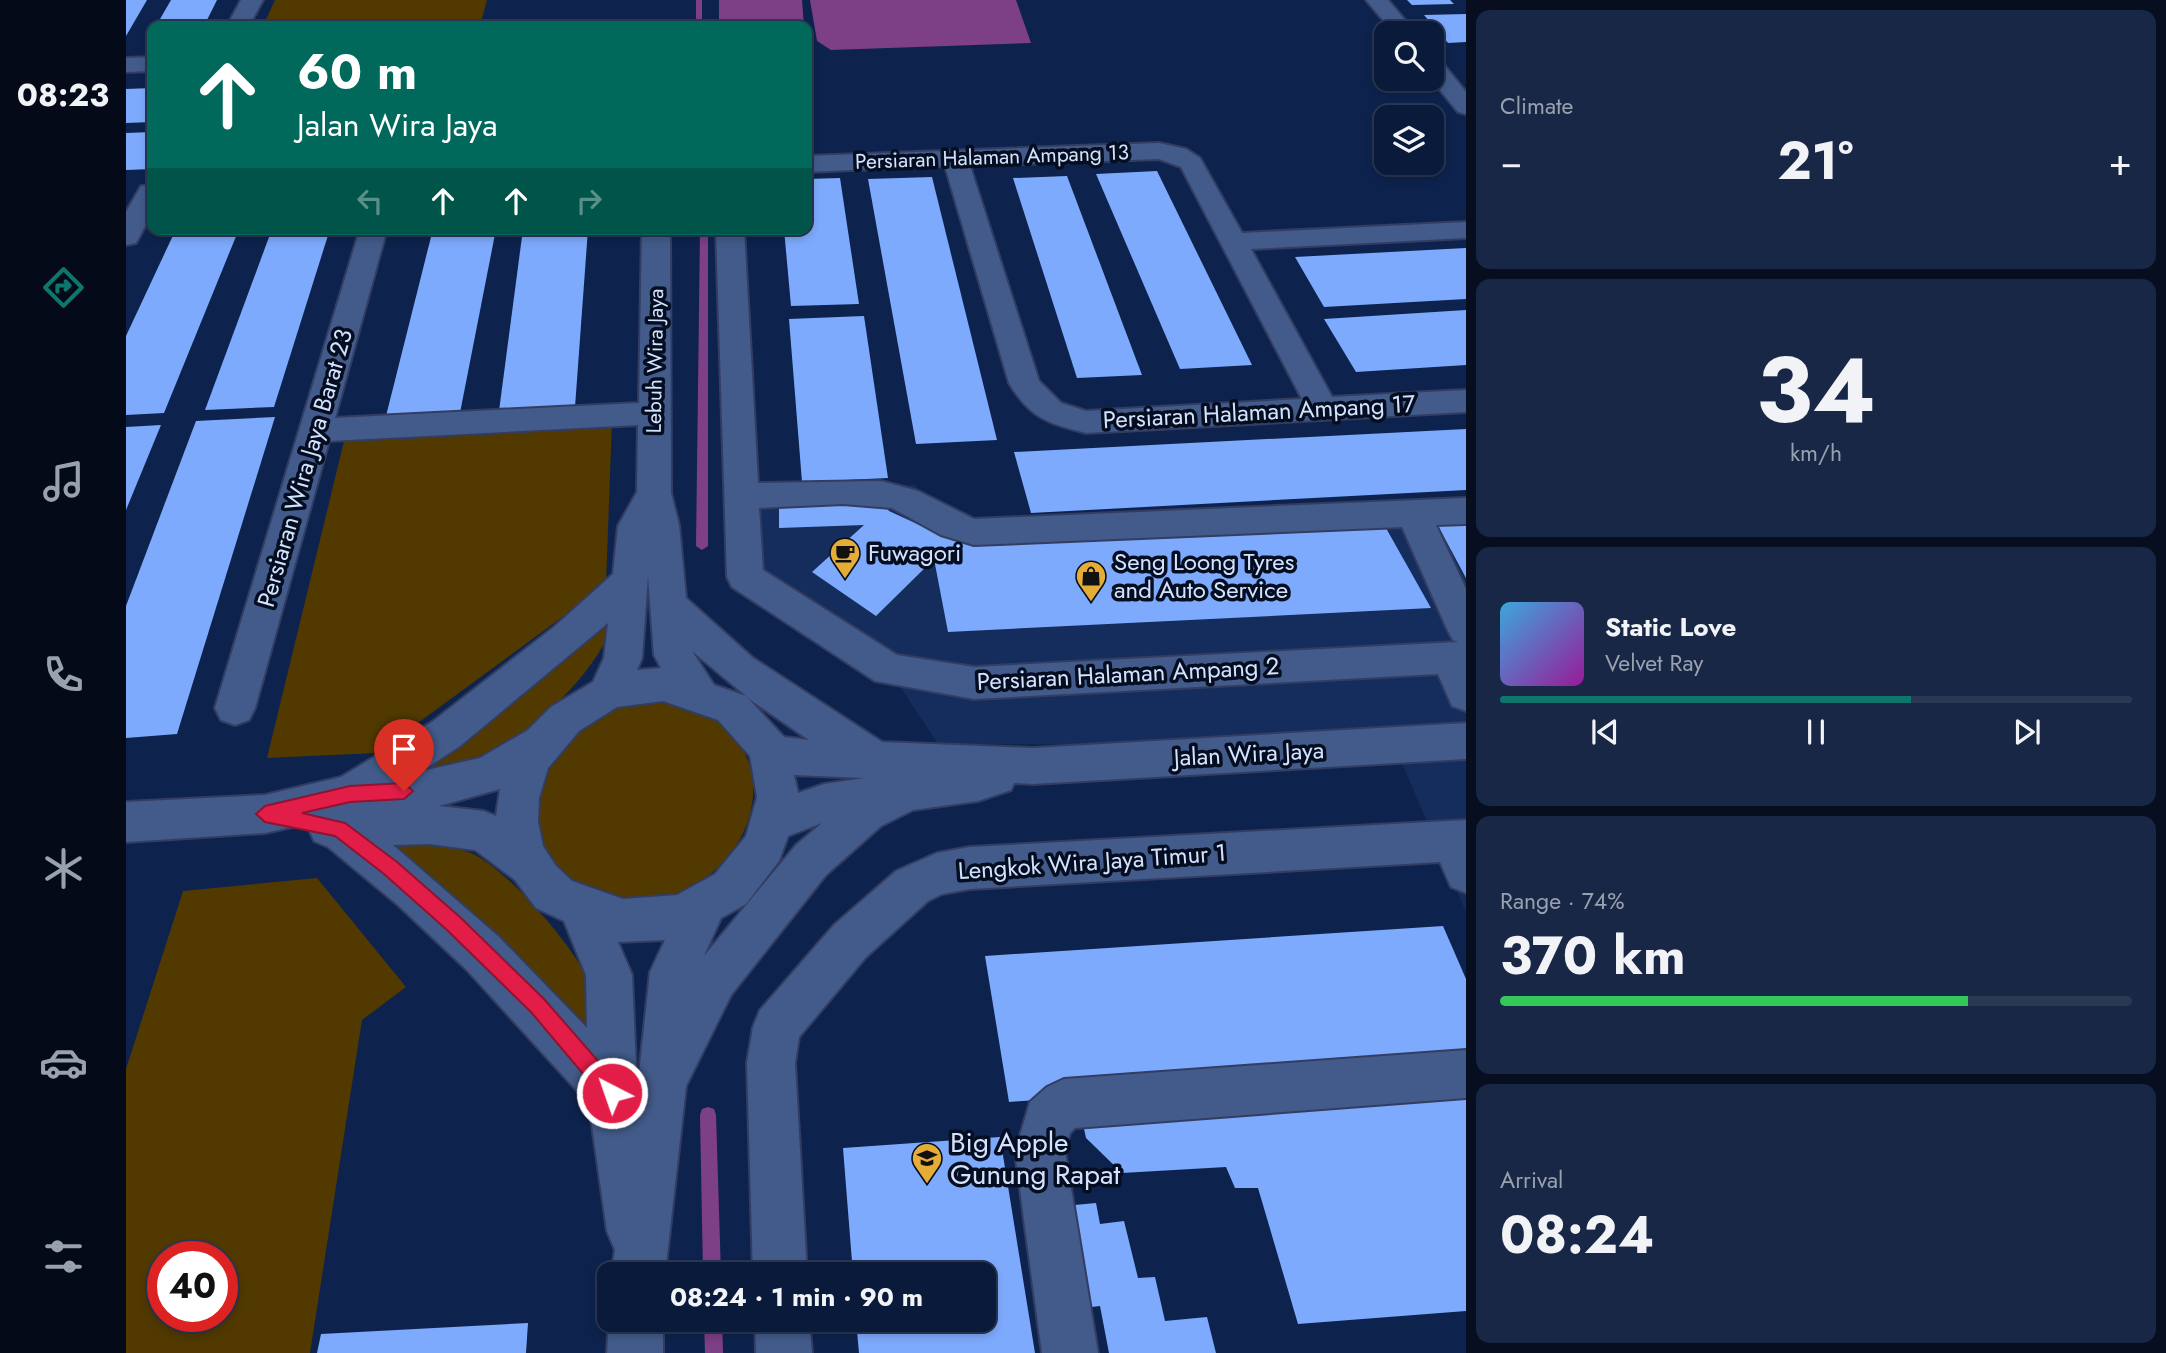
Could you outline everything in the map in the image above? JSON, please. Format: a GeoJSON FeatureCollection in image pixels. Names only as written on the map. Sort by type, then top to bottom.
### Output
{"type":"FeatureCollection","features":[{"type":"Feature","properties":{"kind":"street"},"geometry":{"type":"LineString","coordinates":[[241,21],[252,0]]}},
{"type":"Feature","properties":{"kind":"street"},"geometry":{"type":"LineString","coordinates":[[1377,0],[1395,21]]}},
{"type":"Feature","properties":{"kind":"street"},"geometry":{"type":"LineString","coordinates":[[126,65],[147,64]]}},
{"type":"Feature","properties":{"kind":"street"},"geometry":{"type":"LineString","coordinates":[[1444,80],[1466,107]]}},
{"type":"Feature","properties":{"kind":"street","name":"Persiaran Halaman Ampang 13"},"geometry":{"type":"LineString","coordinates":[[812,164],[1159,151],[1177,154],[1191,163],[1236,242]]}},
{"type":"Feature","properties":{"kind":"street","name":"Persiaran Halaman Ampang 17"},"geometry":{"type":"LineString","coordinates":[[955,159],[1024,383],[1037,403],[1054,414],[1086,422],[1466,401]]}},
{"type":"Feature","properties":{"kind":"street"},"geometry":{"type":"LineString","coordinates":[[126,237],[143,192]]}},
{"type":"Feature","properties":{"kind":"street"},"geometry":{"type":"LineString","coordinates":[[1323,409],[1236,242],[1466,230]]}},
{"type":"Feature","properties":{"kind":"street","name":"Persiaran Wira Jaya Barat 23"},"geometry":{"type":"LineString","coordinates":[[235,708],[372,235]]}},
{"type":"Feature","properties":{"kind":"street","name":"Lebuh Wira Jaya"},"geometry":{"type":"LineString","coordinates":[[656,235],[653,493],[662,525],[673,655],[697,690]]}},
{"type":"Feature","properties":{"kind":"street","name":"Persiaran Halaman Ampang 2"},"geometry":{"type":"LineString","coordinates":[[730,235],[744,496],[745,577],[889,670],[974,683],[1460,648]]}},
{"type":"Feature","properties":{"kind":"street"},"geometry":{"type":"LineString","coordinates":[[316,430],[654,413]]}},
{"type":"Feature","properties":{"kind":"street","name":"Lebuh Wira Jaya"},"geometry":{"type":"LineString","coordinates":[[607,694],[623,658],[635,526],[653,493]]}},
{"type":"Feature","properties":{"kind":"street"},"geometry":{"type":"LineString","coordinates":[[744,496],[873,493],[898,496],[956,530],[974,532],[1466,511]]}},
{"type":"Feature","properties":{"kind":"street"},"geometry":{"type":"LineString","coordinates":[[1413,513],[1460,648],[1466,694]]}},
{"type":"Feature","properties":{"kind":"street"},"geometry":{"type":"LineString","coordinates":[[344,812],[567,638],[630,580]]}},
{"type":"Feature","properties":{"kind":"street"},"geometry":{"type":"LineString","coordinates":[[667,602],[693,631],[738,671],[809,720],[876,760]]}},
{"type":"Feature","properties":{"kind":"street"},"geometry":{"type":"LineString","coordinates":[[126,822],[344,812],[484,831],[528,864],[551,893],[583,913],[622,923],[663,921],[703,909],[736,885],[761,856],[776,821],[779,786],[771,754],[754,726],[737,711],[697,690],[663,684],[607,694],[581,706],[558,723],[539,744],[525,769],[517,796],[517,831],[528,864]]}},
{"type":"Feature","properties":{"kind":"street","name":"Jalan Wira Jaya"},"geometry":{"type":"LineString","coordinates":[[771,754],[825,761],[975,760],[1033,766],[1466,741]]}},
{"type":"Feature","properties":{"kind":"street"},"geometry":{"type":"LineString","coordinates":[[344,812],[489,774],[539,744]]}},
{"type":"Feature","properties":{"kind":"street","name":"Jalan Wira Jaya"},"geometry":{"type":"LineString","coordinates":[[776,821],[824,803],[978,782],[1033,766]]}},
{"type":"Feature","properties":{"kind":"street"},"geometry":{"type":"LineString","coordinates":[[664,1079],[715,979],[811,860],[866,812],[907,792]]}},
{"type":"Feature","properties":{"kind":"street"},"geometry":{"type":"LineString","coordinates":[[344,812],[390,868],[454,924],[537,1005],[612,1093]]}},
{"type":"Feature","properties":{"kind":"street","name":"Lengkok Wira Jaya Timur 1"},"geometry":{"type":"LineString","coordinates":[[779,1262],[771,1063],[777,1027],[850,940],[912,886],[936,874],[970,868],[1461,851]]}},
{"type":"Feature","properties":{"kind":"street"},"geometry":{"type":"LineString","coordinates":[[639,1262],[664,1079],[673,972],[703,909]]}},
{"type":"Feature","properties":{"kind":"street"},"geometry":{"type":"LineString","coordinates":[[583,913],[610,975],[612,1093],[637,1262]]}},
{"type":"Feature","properties":{"kind":"street"},"geometry":{"type":"LineString","coordinates":[[1070,1353],[1040,1152],[1048,1120],[1064,1104],[1466,1074]]}},
{"type":"Feature","properties":{"kind":"street"},"geometry":{"type":"LineString","coordinates":[[635,1353],[636,1332]]}},
{"type":"Feature","properties":{"kind":"street"},"geometry":{"type":"LineString","coordinates":[[783,1332],[784,1353]]}},
{"type":"Feature","properties":{"kind":"shaded area"},"geometry":{"type":"Polygon","coordinates":[[[275,0],[487,0],[481,21],[265,21],[275,0]]]}},
{"type":"Feature","properties":{"kind":"shaded area"},"geometry":{"type":"Polygon","coordinates":[[[719,0],[802,0],[804,21],[719,21],[719,0]]]}},
{"type":"Feature","properties":{"kind":"shaded area"},"geometry":{"type":"Polygon","coordinates":[[[810,0],[1016,0],[1031,43],[831,50],[817,41],[810,0]]]}},
{"type":"Feature","properties":{"kind":"shaded area"},"geometry":{"type":"Polygon","coordinates":[[[612,420],[606,585],[377,753],[267,758],[346,433],[612,420]]]}},
{"type":"Feature","properties":{"kind":"shaded area"},"geometry":{"type":"Polygon","coordinates":[[[916,485],[921,520],[1466,500],[1466,912],[1394,745],[938,744],[889,670],[745,577],[744,496],[916,485]]]}},
{"type":"Feature","properties":{"kind":"shaded area"},"geometry":{"type":"Polygon","coordinates":[[[615,613],[609,633],[597,656],[580,678],[560,701],[515,739],[473,762],[404,775],[615,613]]]}},
{"type":"Feature","properties":{"kind":"shaded area"},"geometry":{"type":"Polygon","coordinates":[[[654,700],[704,714],[736,739],[752,773],[751,810],[736,846],[709,876],[669,896],[615,901],[568,881],[542,853],[536,834],[537,778],[549,754],[594,716],[613,706],[654,700]]]}},
{"type":"Feature","properties":{"kind":"shaded area"},"geometry":{"type":"Polygon","coordinates":[[[375,839],[460,849],[485,861],[501,873],[553,927],[587,978],[593,1003],[596,1047],[375,839]]]}},
{"type":"Feature","properties":{"kind":"shaded area"},"geometry":{"type":"Polygon","coordinates":[[[317,878],[406,987],[362,1020],[310,1353],[126,1353],[126,1069],[183,891],[317,878]]]}},
{"type":"Feature","properties":{"kind":"building"},"geometry":{"type":"Polygon","coordinates":[[[126,0],[147,0],[126,36],[126,0]]]}},
{"type":"Feature","properties":{"kind":"building"},"geometry":{"type":"Polygon","coordinates":[[[171,0],[217,0],[206,21],[159,21],[171,0]]]}},
{"type":"Feature","properties":{"kind":"building"},"geometry":{"type":"Polygon","coordinates":[[[1407,0],[1450,0],[1454,4],[1412,5],[1407,0]]]}},
{"type":"Feature","properties":{"kind":"building"},"geometry":{"type":"Polygon","coordinates":[[[1466,14],[1466,42],[1448,43],[1444,38],[1444,21],[1429,21],[1424,15],[1466,14]]]}},
{"type":"Feature","properties":{"kind":"building"},"geometry":{"type":"Polygon","coordinates":[[[147,88],[147,122],[126,123],[126,89],[147,88]]]}},
{"type":"Feature","properties":{"kind":"building"},"geometry":{"type":"Polygon","coordinates":[[[147,132],[147,169],[126,170],[126,133],[147,132]]]}},
{"type":"Feature","properties":{"kind":"building"},"geometry":{"type":"Polygon","coordinates":[[[1157,171],[1252,365],[1180,369],[1096,174],[1157,171]]]}},
{"type":"Feature","properties":{"kind":"building"},"geometry":{"type":"Polygon","coordinates":[[[1067,176],[1142,375],[1077,378],[1013,178],[1067,176]]]}},
{"type":"Feature","properties":{"kind":"building"},"geometry":{"type":"Polygon","coordinates":[[[932,177],[997,440],[916,444],[868,179],[932,177]]]}},
{"type":"Feature","properties":{"kind":"building"},"geometry":{"type":"Polygon","coordinates":[[[840,178],[859,304],[791,306],[785,235],[812,235],[812,179],[840,178]]]}},
{"type":"Feature","properties":{"kind":"building"},"geometry":{"type":"Polygon","coordinates":[[[173,235],[237,235],[164,413],[126,415],[126,336],[173,235]]]}},
{"type":"Feature","properties":{"kind":"building"},"geometry":{"type":"Polygon","coordinates":[[[270,235],[328,235],[274,407],[205,410],[270,235]]]}},
{"type":"Feature","properties":{"kind":"building"},"geometry":{"type":"Polygon","coordinates":[[[431,235],[495,235],[459,418],[385,420],[431,235]]]}},
{"type":"Feature","properties":{"kind":"building"},"geometry":{"type":"Polygon","coordinates":[[[522,235],[588,235],[575,407],[499,411],[522,235]]]}},
{"type":"Feature","properties":{"kind":"building"},"geometry":{"type":"Polygon","coordinates":[[[1466,248],[1466,299],[1324,307],[1295,257],[1466,248]]]}},
{"type":"Feature","properties":{"kind":"building"},"geometry":{"type":"Polygon","coordinates":[[[1466,310],[1466,365],[1356,372],[1324,319],[1466,310]]]}},
{"type":"Feature","properties":{"kind":"building"},"geometry":{"type":"Polygon","coordinates":[[[864,316],[888,478],[802,482],[789,319],[864,316]]]}},
{"type":"Feature","properties":{"kind":"building"},"geometry":{"type":"Polygon","coordinates":[[[275,417],[177,734],[126,738],[126,606],[196,421],[275,417]]]}},
{"type":"Feature","properties":{"kind":"building"},"geometry":{"type":"Polygon","coordinates":[[[161,425],[126,510],[126,427],[161,425]]]}},
{"type":"Feature","properties":{"kind":"building"},"geometry":{"type":"Polygon","coordinates":[[[1466,429],[1466,490],[1031,513],[1014,452],[1466,429]]]}},
{"type":"Feature","properties":{"kind":"building"},"geometry":{"type":"Polygon","coordinates":[[[874,495],[889,511],[939,534],[1382,521],[1431,608],[948,632],[934,559],[876,616],[812,572],[864,525],[779,528],[779,497],[874,495]]]}},
{"type":"Feature","properties":{"kind":"building"},"geometry":{"type":"Polygon","coordinates":[[[1466,521],[1466,578],[1436,522],[1466,521]]]}},
{"type":"Feature","properties":{"kind":"building"},"geometry":{"type":"Polygon","coordinates":[[[1443,926],[1466,979],[1466,1069],[1009,1102],[985,956],[1443,926]]]}},
{"type":"Feature","properties":{"kind":"building"},"geometry":{"type":"Polygon","coordinates":[[[1466,1083],[1466,1311],[1298,1324],[1258,1188],[1235,1188],[1226,1167],[1122,1173],[1086,1138],[1079,1106],[1466,1083]]]}},
{"type":"Feature","properties":{"kind":"building"},"geometry":{"type":"Polygon","coordinates":[[[1000,1137],[1035,1353],[859,1353],[857,1332],[996,1332],[996,1262],[852,1262],[843,1148],[1000,1137]]]}},
{"type":"Feature","properties":{"kind":"building"},"geometry":{"type":"Polygon","coordinates":[[[1096,1203],[1100,1224],[1124,1221],[1138,1278],[1155,1277],[1165,1321],[1207,1317],[1216,1353],[1109,1353],[1100,1306],[1084,1308],[1064,1206],[1096,1203]]]}},
{"type":"Feature","properties":{"kind":"building"},"geometry":{"type":"Polygon","coordinates":[[[528,1323],[526,1353],[317,1353],[321,1334],[528,1323]]]}},
{"type":"Feature","properties":{"kind":"waterway"},"geometry":{"type":"LineString","coordinates":[[699,0],[699,21]]}},
{"type":"Feature","properties":{"kind":"waterway"},"geometry":{"type":"LineString","coordinates":[[702,546],[704,235]]}},
{"type":"Feature","properties":{"kind":"waterway"},"geometry":{"type":"LineString","coordinates":[[708,1115],[712,1262]]}},
{"type":"Feature","properties":{"kind":"waterway"},"geometry":{"type":"LineString","coordinates":[[713,1332],[714,1353]]}},
{"type":"Feature","properties":{"kind":"place","name":"Fuwagori"},"geometry":{"type":"Point","coordinates":[845,580]}},
{"type":"Feature","properties":{"kind":"place","name":"Seng Loong Tyres and Auto Service"},"geometry":{"type":"Point","coordinates":[1091,603]}},
{"type":"Feature","properties":{"kind":"place","name":"Big Apple Gunung Rapat"},"geometry":{"type":"Point","coordinates":[927,1185]}},
{"type":"Feature","properties":{"kind":"route"},"geometry":{"type":"LineString","coordinates":[[404,791],[350,794],[265,814],[339,829],[390,868],[454,924],[537,1005],[612,1093]]}}]}
